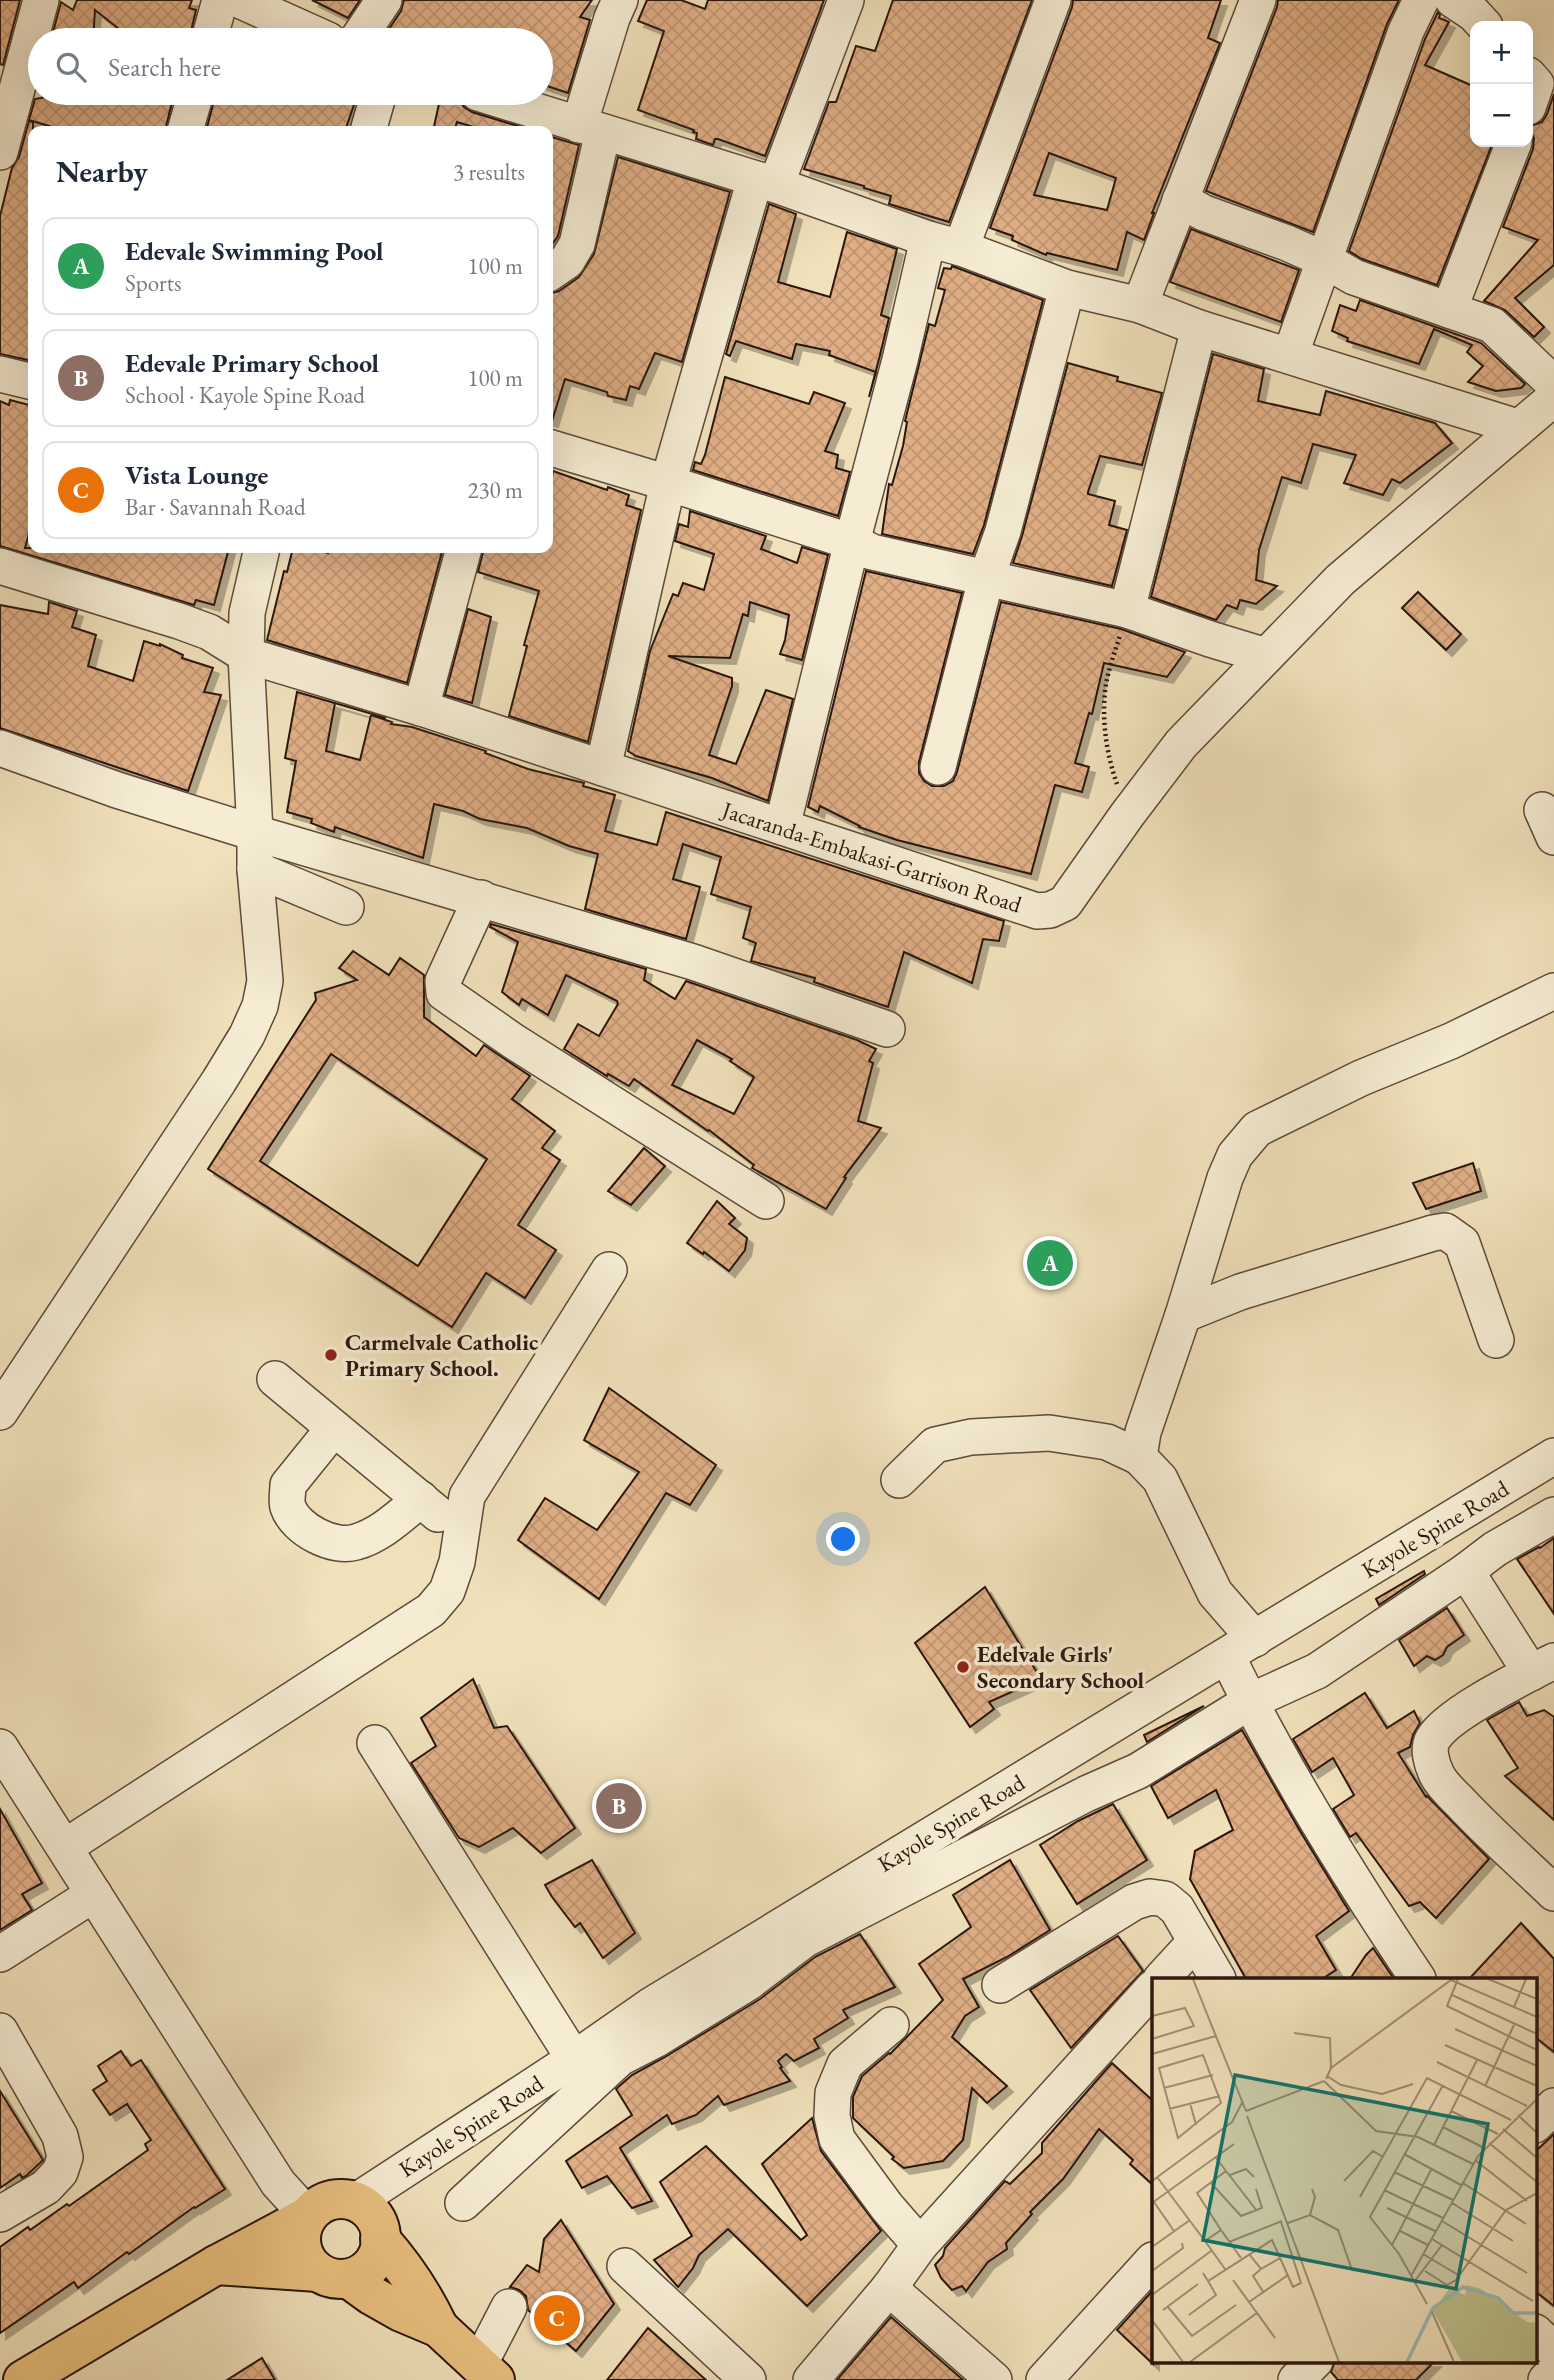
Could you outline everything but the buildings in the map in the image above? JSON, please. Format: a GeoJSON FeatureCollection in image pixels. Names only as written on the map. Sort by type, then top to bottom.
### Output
{"type":"FeatureCollection","features":[{"type":"Feature","properties":{"kind":"main road"},"geometry":{"type":"LineString","coordinates":[[23,2380],[216,2265],[308,2216],[317,2207],[342,2199],[355,2202],[374,2217],[380,2239],[404,2266],[424,2297],[439,2328]]}},
{"type":"Feature","properties":{"kind":"main road"},"geometry":{"type":"LineString","coordinates":[[308,2216],[301,2240],[309,2263],[401,2312],[439,2328],[487,2372]]}},
{"type":"Feature","properties":{"kind":"main road"},"geometry":{"type":"LineString","coordinates":[[216,2265],[333,2275],[363,2273],[375,2261],[380,2239]]}},
{"type":"Feature","properties":{"kind":"street"},"geometry":{"type":"LineString","coordinates":[[33,28],[41,0]]}},
{"type":"Feature","properties":{"kind":"street"},"geometry":{"type":"LineString","coordinates":[[212,28],[220,0]]}},
{"type":"Feature","properties":{"kind":"street"},"geometry":{"type":"LineString","coordinates":[[240,0],[302,28]]}},
{"type":"Feature","properties":{"kind":"street"},"geometry":{"type":"LineString","coordinates":[[366,28],[384,0]]}},
{"type":"Feature","properties":{"kind":"street"},"geometry":{"type":"LineString","coordinates":[[553,271],[567,261],[577,244],[591,129],[612,18],[620,0]]}},
{"type":"Feature","properties":{"kind":"street"},"geometry":{"type":"LineString","coordinates":[[603,768],[668,483],[765,182],[846,0]]}},
{"type":"Feature","properties":{"kind":"street"},"geometry":{"type":"LineString","coordinates":[[961,248],[1053,0]]}},
{"type":"Feature","properties":{"kind":"street"},"geometry":{"type":"LineString","coordinates":[[1140,305],[1258,0]]}},
{"type":"Feature","properties":{"kind":"street"},"geometry":{"type":"LineString","coordinates":[[1290,356],[1406,31],[1421,0]]}},
{"type":"Feature","properties":{"kind":"street"},"geometry":{"type":"LineString","coordinates":[[1454,0],[1480,21]]}},
{"type":"Feature","properties":{"kind":"street"},"geometry":{"type":"LineString","coordinates":[[0,152],[28,48]]}},
{"type":"Feature","properties":{"kind":"street"},"geometry":{"type":"LineString","coordinates":[[186,126],[192,105]]}},
{"type":"Feature","properties":{"kind":"street"},"geometry":{"type":"LineString","coordinates":[[369,126],[376,105]]}},
{"type":"Feature","properties":{"kind":"street"},"geometry":{"type":"LineString","coordinates":[[516,105],[765,182],[961,248],[1067,288],[1140,305],[1199,328],[1517,427]]}},
{"type":"Feature","properties":{"kind":"street"},"geometry":{"type":"LineString","coordinates":[[1449,310],[1512,147]]}},
{"type":"Feature","properties":{"kind":"street"},"geometry":{"type":"LineString","coordinates":[[1180,200],[1204,213],[1287,243],[1354,277],[1492,325],[1554,384]]}},
{"type":"Feature","properties":{"kind":"street"},"geometry":{"type":"LineString","coordinates":[[782,827],[928,239]]}},
{"type":"Feature","properties":{"kind":"street"},"geometry":{"type":"LineString","coordinates":[[937,767],[1067,288]]}},
{"type":"Feature","properties":{"kind":"street"},"geometry":{"type":"LineString","coordinates":[[1127,610],[1199,328]]}},
{"type":"Feature","properties":{"kind":"street"},"geometry":{"type":"LineString","coordinates":[[0,374],[28,381]]}},
{"type":"Feature","properties":{"kind":"street","name":"Jacaranda-Embakasi-Garrison Road"},"geometry":{"type":"LineString","coordinates":[[0,566],[209,632],[246,654],[421,708],[1037,911],[1050,910],[1065,903],[1181,744],[1339,580],[1554,398]]}},
{"type":"Feature","properties":{"kind":"street"},"geometry":{"type":"LineString","coordinates":[[553,448],[852,542],[873,552],[1127,610],[1266,656]]}},
{"type":"Feature","properties":{"kind":"street"},"geometry":{"type":"LineString","coordinates":[[0,1412],[247,1035],[260,1006],[265,981],[255,869],[246,654],[247,612],[261,553]]}},
{"type":"Feature","properties":{"kind":"street"},"geometry":{"type":"LineString","coordinates":[[421,708],[463,553]]}},
{"type":"Feature","properties":{"kind":"street"},"geometry":{"type":"LineString","coordinates":[[0,748],[117,790],[255,833],[693,962],[887,1029]]}},
{"type":"Feature","properties":{"kind":"street"},"geometry":{"type":"LineString","coordinates":[[255,869],[346,907]]}},
{"type":"Feature","properties":{"kind":"street"},"geometry":{"type":"LineString","coordinates":[[481,898],[443,981],[444,993],[602,1098],[766,1201]]}},
{"type":"Feature","properties":{"kind":"street"},"geometry":{"type":"LineString","coordinates":[[1139,1457],[1143,1432],[1183,1315],[1225,1178],[1235,1155],[1257,1129],[1554,991]]}},
{"type":"Feature","properties":{"kind":"street"},"geometry":{"type":"LineString","coordinates":[[1183,1315],[1240,1292],[1445,1231],[1462,1243],[1496,1340]]}},
{"type":"Feature","properties":{"kind":"street"},"geometry":{"type":"LineString","coordinates":[[65,1847],[431,1610],[447,1591],[457,1562],[467,1496],[609,1270]]}},
{"type":"Feature","properties":{"kind":"street"},"geometry":{"type":"LineString","coordinates":[[275,1379],[460,1532]]}},
{"type":"Feature","properties":{"kind":"street"},"geometry":{"type":"LineString","coordinates":[[334,1428],[288,1485],[288,1507],[303,1528],[321,1539],[355,1543],[383,1529],[421,1500]]}},
{"type":"Feature","properties":{"kind":"street"},"geometry":{"type":"LineString","coordinates":[[899,1480],[935,1445],[971,1437],[1049,1433],[1107,1442],[1139,1457],[1160,1479],[1241,1648],[1250,1702],[1314,1816],[1417,1978]]}},
{"type":"Feature","properties":{"kind":"street","name":"Kayole Spine Road"},"geometry":{"type":"LineString","coordinates":[[355,2202],[650,2006],[743,1968],[1241,1648],[1554,1456]]}},
{"type":"Feature","properties":{"kind":"street"},"geometry":{"type":"LineString","coordinates":[[463,2203],[620,2058],[655,2040],[743,1968],[804,1940],[1086,1794],[1138,1771],[1250,1702],[1317,1671],[1466,1571],[1494,1549],[1554,1515]]}},
{"type":"Feature","properties":{"kind":"street"},"geometry":{"type":"LineString","coordinates":[[1466,1571],[1543,1667],[1487,1697],[1438,1731],[1431,1742],[1430,1757],[1437,1776],[1453,1795],[1554,1893]]}},
{"type":"Feature","properties":{"kind":"street"},"geometry":{"type":"LineString","coordinates":[[375,1743],[573,2059]]}},
{"type":"Feature","properties":{"kind":"street"},"geometry":{"type":"LineString","coordinates":[[0,1746],[278,2183],[308,2216]]}},
{"type":"Feature","properties":{"kind":"street"},"geometry":{"type":"LineString","coordinates":[[0,1954],[94,1894]]}},
{"type":"Feature","properties":{"kind":"street"},"geometry":{"type":"LineString","coordinates":[[1000,1985],[1135,1902],[1150,1897],[1165,1899],[1177,1909],[1217,1978]]}},
{"type":"Feature","properties":{"kind":"street"},"geometry":{"type":"LineString","coordinates":[[1162,1978],[1195,1942]]}},
{"type":"Feature","properties":{"kind":"street"},"geometry":{"type":"LineString","coordinates":[[811,2380],[888,2288],[920,2245],[1152,1989]]}},
{"type":"Feature","properties":{"kind":"street"},"geometry":{"type":"LineString","coordinates":[[891,2025],[845,2064],[833,2093],[832,2116],[837,2139],[887,2207],[920,2245]]}},
{"type":"Feature","properties":{"kind":"street"},"geometry":{"type":"LineString","coordinates":[[0,2031],[60,2136],[65,2157],[60,2172],[46,2187],[0,2214]]}},
{"type":"Feature","properties":{"kind":"street"},"geometry":{"type":"LineString","coordinates":[[1536,2125],[1554,2106]]}},
{"type":"Feature","properties":{"kind":"street"},"geometry":{"type":"LineString","coordinates":[[1044,2380],[1152,2261]]}},
{"type":"Feature","properties":{"kind":"street"},"geometry":{"type":"LineString","coordinates":[[625,2266],[748,2380]]}},
{"type":"Feature","properties":{"kind":"street"},"geometry":{"type":"LineString","coordinates":[[888,2288],[994,2380]]}},
{"type":"Feature","properties":{"kind":"street"},"geometry":{"type":"LineString","coordinates":[[487,2372],[509,2308]]}},
{"type":"Feature","properties":{"kind":"street"},"geometry":{"type":"LineString","coordinates":[[1536,2333],[1554,2350]]}},
{"type":"Feature","properties":{"kind":"street"},"geometry":{"type":"LineString","coordinates":[[1296,2380],[1314,2362]]}},
{"type":"Feature","properties":{"kind":"street"},"geometry":{"type":"LineString","coordinates":[[1546,2380],[1554,2372]]}},
{"type":"Feature","properties":{"kind":"path"},"geometry":{"type":"LineString","coordinates":[[1127,610],[1106,683],[1105,700],[1107,754],[1127,815]]}},
{"type":"Feature","properties":{"kind":"place","name":"Edevale Swimming Pool"},"geometry":{"type":"Point","coordinates":[1050,1263]}},
{"type":"Feature","properties":{"kind":"place","name":"Carmelvale Catholic Primary School."},"geometry":{"type":"Point","coordinates":[331,1355]}},
{"type":"Feature","properties":{"kind":"place","name":"Edelvale Girls' Secondary School"},"geometry":{"type":"Point","coordinates":[963,1667]}},
{"type":"Feature","properties":{"kind":"place","name":"Edevale Primary School"},"geometry":{"type":"Point","coordinates":[619,1806]}},
{"type":"Feature","properties":{"kind":"place","name":"Vista Lounge"},"geometry":{"type":"Point","coordinates":[557,2318]}}]}
